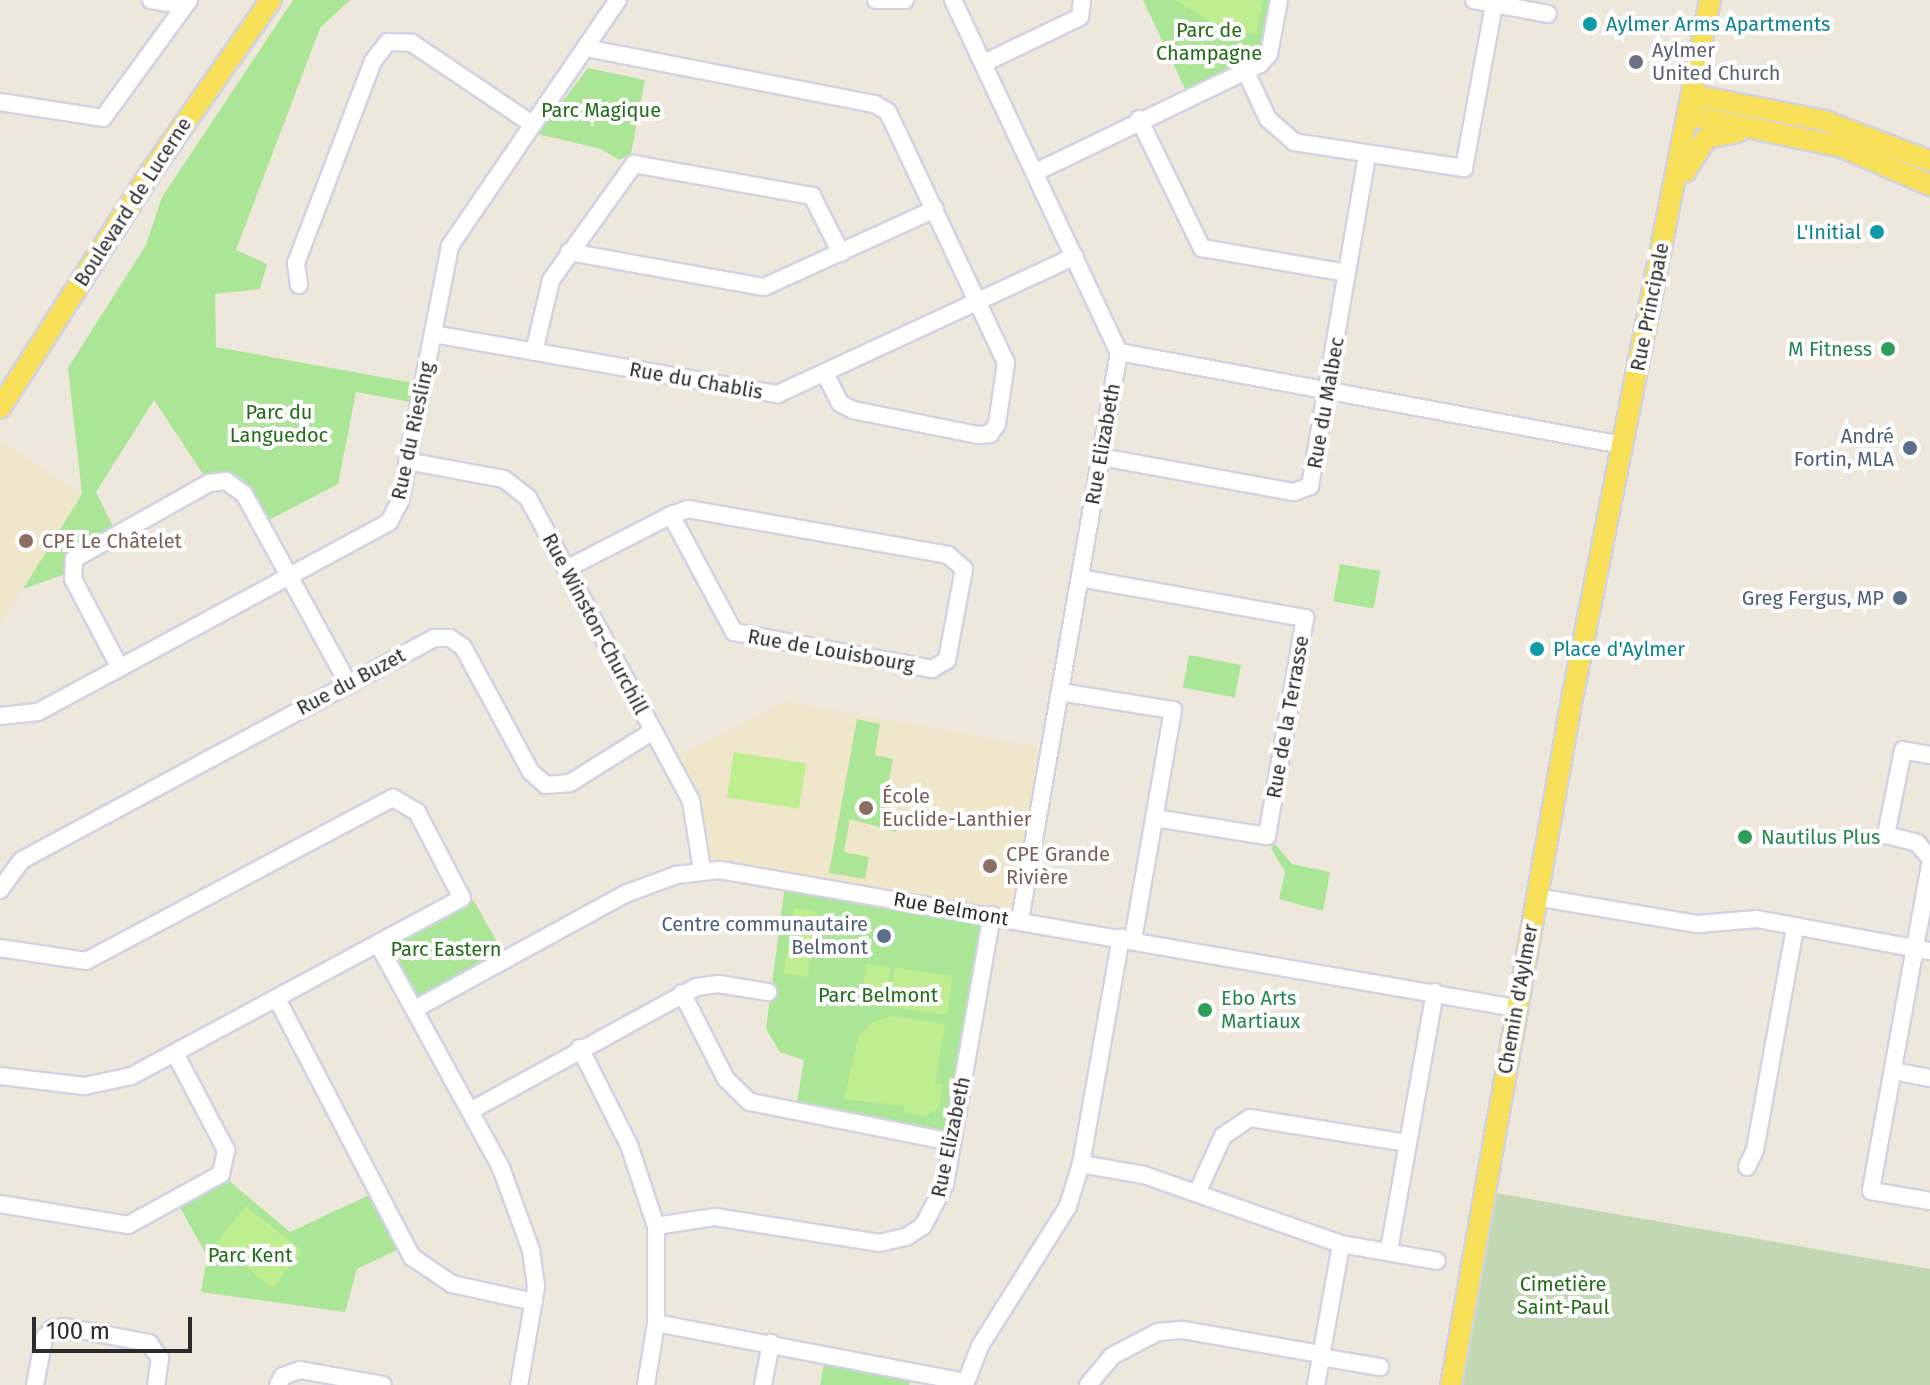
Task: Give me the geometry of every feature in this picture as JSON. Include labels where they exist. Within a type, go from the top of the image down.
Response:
[{"type":"main road","name":"Boulevard de Lucerne","points":[[0,408],[153,169],[271,0]]},
{"type":"main road","name":"Rue Principale","points":[[1589,613],[1710,0]]},
{"type":"main road","points":[[1691,105],[1769,133],[1864,154],[1930,185]]},
{"type":"main road","points":[[1691,105],[1825,121],[1930,161]]},
{"type":"main road","points":[[1669,214],[1696,148],[1706,138],[1769,133]]},
{"type":"main road","name":"Chemin d'Aylmer","points":[[1451,1385],[1589,613]]},
{"type":"street","points":[[151,0],[187,3]]},
{"type":"street","name":"Rue du Riesling","points":[[0,716],[27,717],[389,522],[400,501],[450,246],[618,0]]},
{"type":"street","points":[[876,0],[905,0]]},
{"type":"street","points":[[953,0],[1119,352],[1622,445]]},
{"type":"street","points":[[984,63],[1080,17],[1082,0]]},
{"type":"street","points":[[1036,172],[1139,119],[1245,70],[1269,54],[1279,0]]},
{"type":"street","points":[[1474,0],[1548,14]]},
{"type":"street","points":[[0,102],[103,118],[187,3]]},
{"type":"street","points":[[1245,70],[1261,109],[1282,136],[1305,145],[1464,168],[1494,4]]},
{"type":"street","points":[[299,285],[296,263],[373,61],[388,42],[412,43],[532,124]]},
{"type":"street","points":[[586,48],[882,107],[935,209],[1007,369],[997,424],[990,434],[846,408],[825,373]]},
{"type":"street","points":[[1139,119],[1202,248],[1347,273]]},
{"type":"street","name":"Rue du Malbec","points":[[1101,457],[1301,492],[1313,479],[1367,155]]},
{"type":"street","points":[[534,352],[547,287],[625,170],[640,164],[812,196],[841,253]]},
{"type":"street","points":[[569,252],[753,288],[775,284],[935,209]]},
{"type":"street","name":"Rue du Chablis","points":[[433,334],[768,395],[825,373],[978,304],[1075,256]]},
{"type":"street","name":"Rue Elizabeth","points":[[1020,920],[1119,352]]},
{"type":"street","name":"Rue Winston-Churchill","points":[[407,461],[512,482],[528,498],[696,814],[702,870]]},
{"type":"street","points":[[120,668],[73,579],[74,559],[84,550],[209,483],[226,481],[244,494],[348,683]]},
{"type":"street","name":"Rue de Louisbourg","points":[[566,569],[671,515],[697,510],[955,557],[964,569],[947,660],[932,669],[734,632],[671,515]]},
{"type":"street","name":"Rue de la Terrasse","points":[[1080,578],[1305,618],[1267,836],[1155,818]]},
{"type":"street","name":"Rue du Buzet","points":[[0,890],[22,860],[434,638],[456,641],[468,653],[531,772],[553,787],[570,783],[653,731]]},
{"type":"street","points":[[656,1323],[965,1383],[980,1346],[1068,1206],[1081,1164],[1155,818],[1173,710],[1060,692]]},
{"type":"street","points":[[1930,755],[1903,750],[1886,835],[1917,843],[1930,858]]},
{"type":"street","points":[[0,948],[86,961],[393,798],[417,812],[462,898],[176,1055],[131,1076],[85,1086],[0,1076]]},
{"type":"street","points":[[1930,865],[1923,949],[1894,1071],[1871,1191],[1930,1201]]},
{"type":"street","name":"Rue Belmont","points":[[415,1009],[625,894],[702,870],[746,872],[1516,1008]]},
{"type":"street","points":[[1536,897],[1698,924],[1757,919],[1923,949]]},
{"type":"street","name":"Rue Elizabeth","points":[[656,1226],[715,1217],[868,1243],[897,1240],[923,1226],[936,1207],[952,1142],[992,915]]},
{"type":"street","points":[[1747,1167],[1755,1150],[1795,927]]},
{"type":"street","points":[[378,944],[472,1110],[511,1190],[531,1250],[534,1302],[519,1385]]},
{"type":"street","points":[[472,1110],[682,993],[711,984],[768,992]]},
{"type":"street","points":[[1389,1250],[1435,992]]},
{"type":"street","points":[[682,993],[726,1079],[750,1102],[952,1142]]},
{"type":"street","points":[[277,999],[412,1257],[452,1284],[534,1302]]},
{"type":"street","points":[[580,1048],[629,1145],[656,1226],[656,1323],[646,1385]]},
{"type":"street","points":[[0,1204],[128,1225],[221,1174],[227,1163],[226,1150],[176,1055]]},
{"type":"street","points":[[1894,1071],[1930,1078]]},
{"type":"street","points":[[1197,1193],[1223,1136],[1250,1118],[1408,1143]]},
{"type":"street","points":[[1081,1164],[1144,1175],[1341,1244],[1389,1250],[1437,1261]]},
{"type":"street","points":[[1316,1385],[1341,1244]]},
{"type":"street","points":[[35,1385],[44,1338],[52,1329],[65,1327],[149,1343],[160,1358],[156,1385]]},
{"type":"street","points":[[1088,1385],[1112,1356],[1158,1332],[1183,1330],[1380,1367]]},
{"type":"street","points":[[763,1385],[771,1343]]},
{"type":"street","points":[[278,1385],[288,1372],[300,1370],[383,1385]]},
{"type":"shaded area","name":"CPE Le Châtelet","points":[[0,440],[82,494],[0,625]]},
{"type":"shaded area","name":"École Euclide-Lanthier","points":[[784,701],[1050,749],[1020,920],[702,870],[699,827],[671,761]]},
{"type":"green space","name":"Parc du Languedoc","points":[[293,0],[350,0],[320,28],[236,250],[267,264],[260,289],[215,294],[216,347],[414,383],[411,402],[356,392],[338,484],[269,520],[243,479],[234,474],[205,477],[154,400],[96,492],[116,533],[71,572],[23,589],[82,494],[68,368],[146,245],[162,197]]},
{"type":"green space","name":"Parc de Champagne","points":[[1143,0],[1279,0],[1269,54],[1188,95]]},
{"type":"green space","points":[[1176,0],[1263,0],[1256,34],[1223,30]]},
{"type":"green space","name":"Parc Magique","points":[[588,68],[645,80],[631,154],[619,160],[601,149],[538,134]]},
{"type":"green space","points":[[1340,564],[1380,571],[1374,609],[1333,601]]},
{"type":"green space","points":[[1189,655],[1241,665],[1235,698],[1183,687]]},
{"type":"green space","points":[[857,719],[880,724],[875,755],[893,759],[882,819],[898,822],[896,832],[850,819],[844,852],[869,857],[865,879],[829,873]]},
{"type":"green space","points":[[734,752],[806,763],[799,809],[727,797]]},
{"type":"green space","points":[[1275,844],[1292,864],[1330,872],[1323,911],[1279,899],[1285,872],[1271,848]]},
{"type":"green space","name":"Parc Belmont","points":[[786,878],[992,915],[952,1142],[795,1114],[804,1060],[780,1052],[766,1029]]},
{"type":"green space","name":"Parc Eastern","points":[[462,898],[474,901],[507,960],[415,1009],[378,944]]},
{"type":"green space","points":[[794,908],[818,912],[807,977],[784,973]]},
{"type":"green space","points":[[867,964],[891,968],[885,1006],[861,1003]]},
{"type":"green space","points":[[895,968],[952,976],[947,1015],[890,1007]]},
{"type":"green space","points":[[893,1016],[945,1024],[935,1083],[942,1085],[939,1106],[926,1116],[904,1113],[904,1106],[844,1099],[859,1035],[873,1022]]},
{"type":"green space","name":"Parc Kent","points":[[221,1174],[290,1232],[376,1192],[405,1246],[357,1269],[345,1312],[201,1292],[207,1256],[176,1200]]},
{"type":"green space","name":"Cimetière Saint-Paul","points":[[1484,1191],[1930,1269],[1930,1385],[1451,1385]]},
{"type":"green space","points":[[246,1206],[302,1251],[272,1288],[216,1243]]},
{"type":"green space","points":[[826,1353],[912,1370],[909,1385],[820,1385]]},
{"type":"place","name":"Aylmer Arms Apartments","points":[[1590,24]]},
{"type":"place","name":"Aylmer United Church","points":[[1636,62]]},
{"type":"place","name":"L'Initial","points":[[1877,232]]},
{"type":"place","name":"M Fitness","points":[[1888,349]]},
{"type":"place","name":"André Fortin, MLA","points":[[1910,448]]},
{"type":"place","name":"CPE Le Châtelet","points":[[26,541]]},
{"type":"place","name":"Greg Fergus, MP","points":[[1900,598]]},
{"type":"place","name":"Place d'Aylmer","points":[[1537,649]]},
{"type":"place","name":"École Euclide-Lanthier","points":[[866,808]]},
{"type":"place","name":"Nautilus Plus","points":[[1745,837]]},
{"type":"place","name":"CPE Grande Rivière","points":[[990,866]]},
{"type":"place","name":"Centre communautaire Belmont","points":[[884,936]]},
{"type":"place","name":"Ebo Arts Martiaux","points":[[1205,1010]]}]
